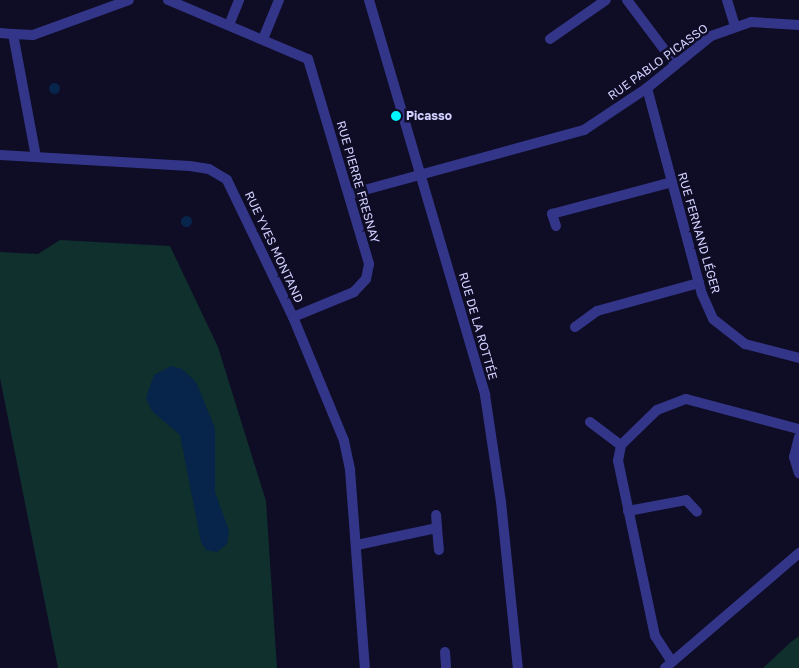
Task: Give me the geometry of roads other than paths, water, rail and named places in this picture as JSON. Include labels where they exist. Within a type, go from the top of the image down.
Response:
[{"type":"street","points":[[0,33],[33,35],[129,0]]},
{"type":"street","name":"RUE PIERRE FRESNAY","points":[[168,0],[308,59],[350,194],[369,264],[366,279],[354,292],[293,317]]},
{"type":"street","points":[[229,25],[239,0]]},
{"type":"street","points":[[263,39],[279,0]]},
{"type":"street","name":"RUE DE LA ROTTÉE","points":[[369,0],[422,175],[492,427],[518,668]]},
{"type":"street","points":[[550,39],[606,0]]},
{"type":"street","points":[[627,0],[676,65]]},
{"type":"street","points":[[727,0],[735,26]]},
{"type":"street","name":"RUE PABLO PICASSO","points":[[350,194],[584,130],[648,88],[711,36],[735,26],[764,21],[799,25]]},
{"type":"street","points":[[13,34],[36,157]]},
{"type":"street","name":"RUE FERNAND LÉGER","points":[[648,88],[699,284],[713,319],[726,333],[745,344],[799,358]]},
{"type":"street","name":"RUE YVES MONTAND","points":[[0,155],[210,169],[227,180],[238,196],[293,317],[344,441],[356,545],[365,668]]},
{"type":"street","points":[[556,226],[552,214],[672,182]]},
{"type":"street","points":[[575,327],[597,310],[699,284]]},
{"type":"street","points":[[799,429],[686,399],[658,410],[622,445],[618,461],[655,636],[668,665],[799,553]]},
{"type":"street","points":[[590,422],[622,445]]},
{"type":"street","points":[[799,437],[794,457],[799,473]]},
{"type":"street","points":[[628,512],[686,500],[697,512]]},
{"type":"street","points":[[436,515],[439,550]]},
{"type":"street","points":[[356,545],[438,528]]},
{"type":"street","points":[[445,652],[446,668]]},
{"type":"water","points":[[54,82],[60,88],[54,94],[48,88]]},
{"type":"water","points":[[186,215],[192,221],[186,227],[180,221]]},
{"type":"water","points":[[171,366],[182,369],[196,382],[215,428],[215,492],[229,531],[227,544],[217,552],[206,550],[201,542],[180,435],[152,411],[146,398],[154,375]]},
{"type":"place","name":"Picasso","points":[[396,116]]}]
